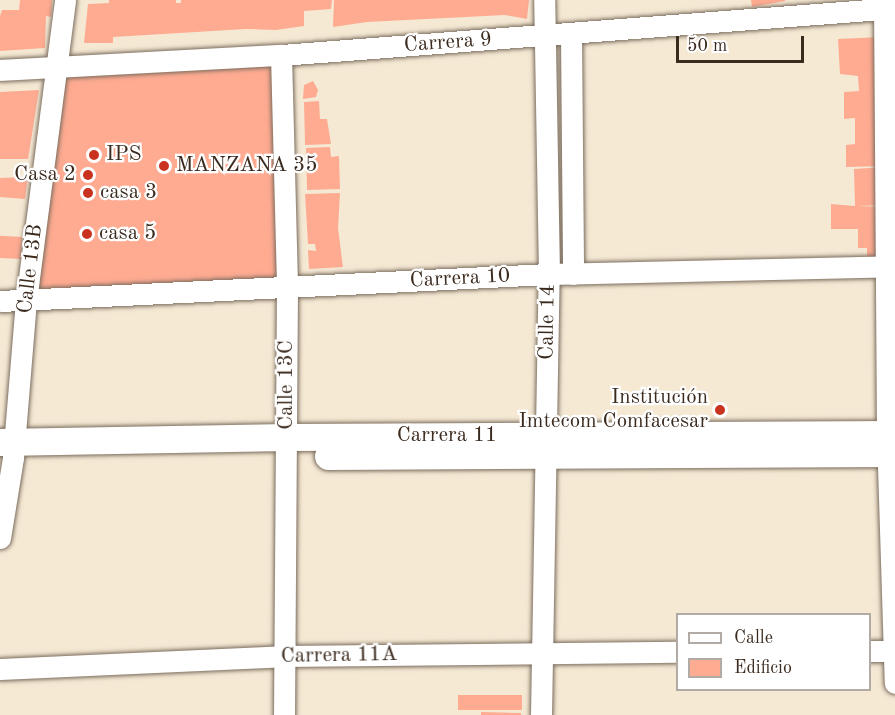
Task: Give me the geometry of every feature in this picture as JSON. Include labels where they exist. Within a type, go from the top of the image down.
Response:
[{"type":"main road","name":"Carrera 11","points":[[6,450],[287,446],[892,444]]},
{"type":"street","name":"Calle 13B","points":[[0,538],[6,450],[65,0]]},
{"type":"street","name":"Calle 14","points":[[541,715],[549,274],[544,0]]},
{"type":"street","name":"Carrera 9","points":[[0,70],[544,36],[887,5]]},
{"type":"street","points":[[887,5],[895,683]]},
{"type":"street","points":[[571,34],[573,274]]},
{"type":"street","name":"Calle 13C","points":[[281,54],[287,288],[284,715]]},
{"type":"street","name":"Carrera 10","points":[[0,301],[549,274],[890,266]]},
{"type":"street","points":[[871,651],[894,651]]},
{"type":"street","name":"Carrera 11A","points":[[0,669],[283,656],[676,652]]},
{"type":"building","points":[[20,0],[52,0],[51,17],[46,16],[45,48],[0,51],[2,10],[19,10]]},
{"type":"building","points":[[109,0],[176,0],[176,3],[181,3],[181,0],[332,0],[331,9],[304,11],[304,26],[276,30],[246,29],[113,37],[113,43],[84,43],[88,4],[109,3]]},
{"type":"building","points":[[334,0],[529,0],[527,19],[505,15],[367,22],[333,27]]},
{"type":"building","points":[[751,0],[785,0],[785,1],[752,7]]},
{"type":"building","points":[[881,37],[885,166],[846,167],[846,145],[855,144],[855,118],[844,119],[844,92],[859,91],[858,76],[840,74],[838,39]]},
{"type":"building","name":"MANZANA 35","points":[[274,62],[279,280],[37,290],[64,74]]},
{"type":"building","points":[[313,81],[318,90],[316,97],[303,99],[304,85]]},
{"type":"building","points":[[39,90],[28,159],[0,159],[0,92]]},
{"type":"building","points":[[319,101],[320,119],[327,119],[331,144],[305,145],[304,102]]},
{"type":"building","points":[[330,147],[331,157],[339,156],[340,189],[307,190],[306,148]]},
{"type":"building","points":[[884,167],[885,205],[858,206],[885,207],[888,259],[867,259],[867,248],[858,248],[858,229],[831,229],[831,204],[855,206],[854,169]]},
{"type":"building","points":[[28,177],[25,199],[0,197],[0,178]]},
{"type":"building","points":[[340,193],[338,228],[343,267],[309,269],[308,250],[316,251],[315,244],[308,244],[305,194]]},
{"type":"building","points":[[0,236],[22,237],[21,259],[0,258]]},
{"type":"building","points":[[458,695],[522,695],[522,710],[458,710]]},
{"type":"building","points":[[481,712],[521,713],[521,715],[481,715]]},
{"type":"place","name":"IPS","points":[[94,155]]},
{"type":"place","name":"MANZANA 35","points":[[164,166]]},
{"type":"place","name":"Casa 2","points":[[88,175]]},
{"type":"place","name":"casa 3","points":[[88,193]]},
{"type":"place","name":"casa 5","points":[[87,234]]},
{"type":"place","name":"Institución Imtecom Comfacesar","points":[[720,410]]}]
